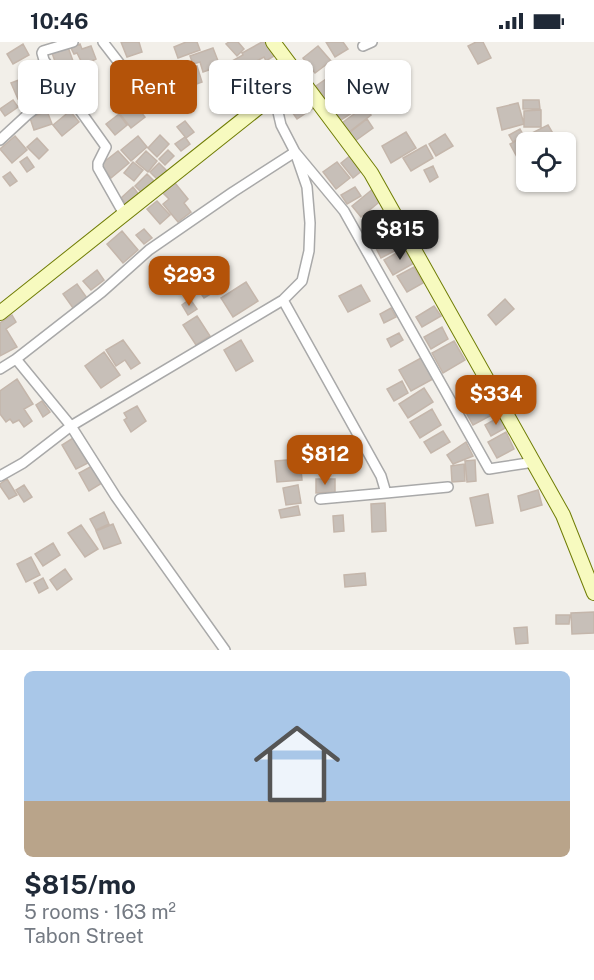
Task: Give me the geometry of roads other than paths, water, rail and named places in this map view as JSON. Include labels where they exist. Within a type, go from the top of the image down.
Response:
[{"type":"street","points":[[44,60],[43,51],[73,42]]},
{"type":"street","points":[[103,42],[117,60]]},
{"type":"street","points":[[273,42],[286,60]]},
{"type":"street","points":[[313,96],[371,173],[563,516],[594,593]]},
{"type":"street","points":[[0,140],[28,114]]},
{"type":"street","points":[[82,114],[106,147],[98,168],[124,214]]},
{"type":"street","points":[[0,313],[250,114]]},
{"type":"street","points":[[278,114],[281,125],[296,152],[344,212],[489,469],[534,462]]},
{"type":"street","points":[[0,476],[71,426],[283,300],[302,280],[309,251],[310,223],[307,187],[296,152]]},
{"type":"street","points":[[0,369],[102,292],[149,250],[232,192],[296,152]]},
{"type":"street","points":[[283,300],[381,476],[386,493]]},
{"type":"street","points":[[16,359],[71,426],[116,497],[225,650]]},
{"type":"street","points":[[320,499],[448,487]]}]
